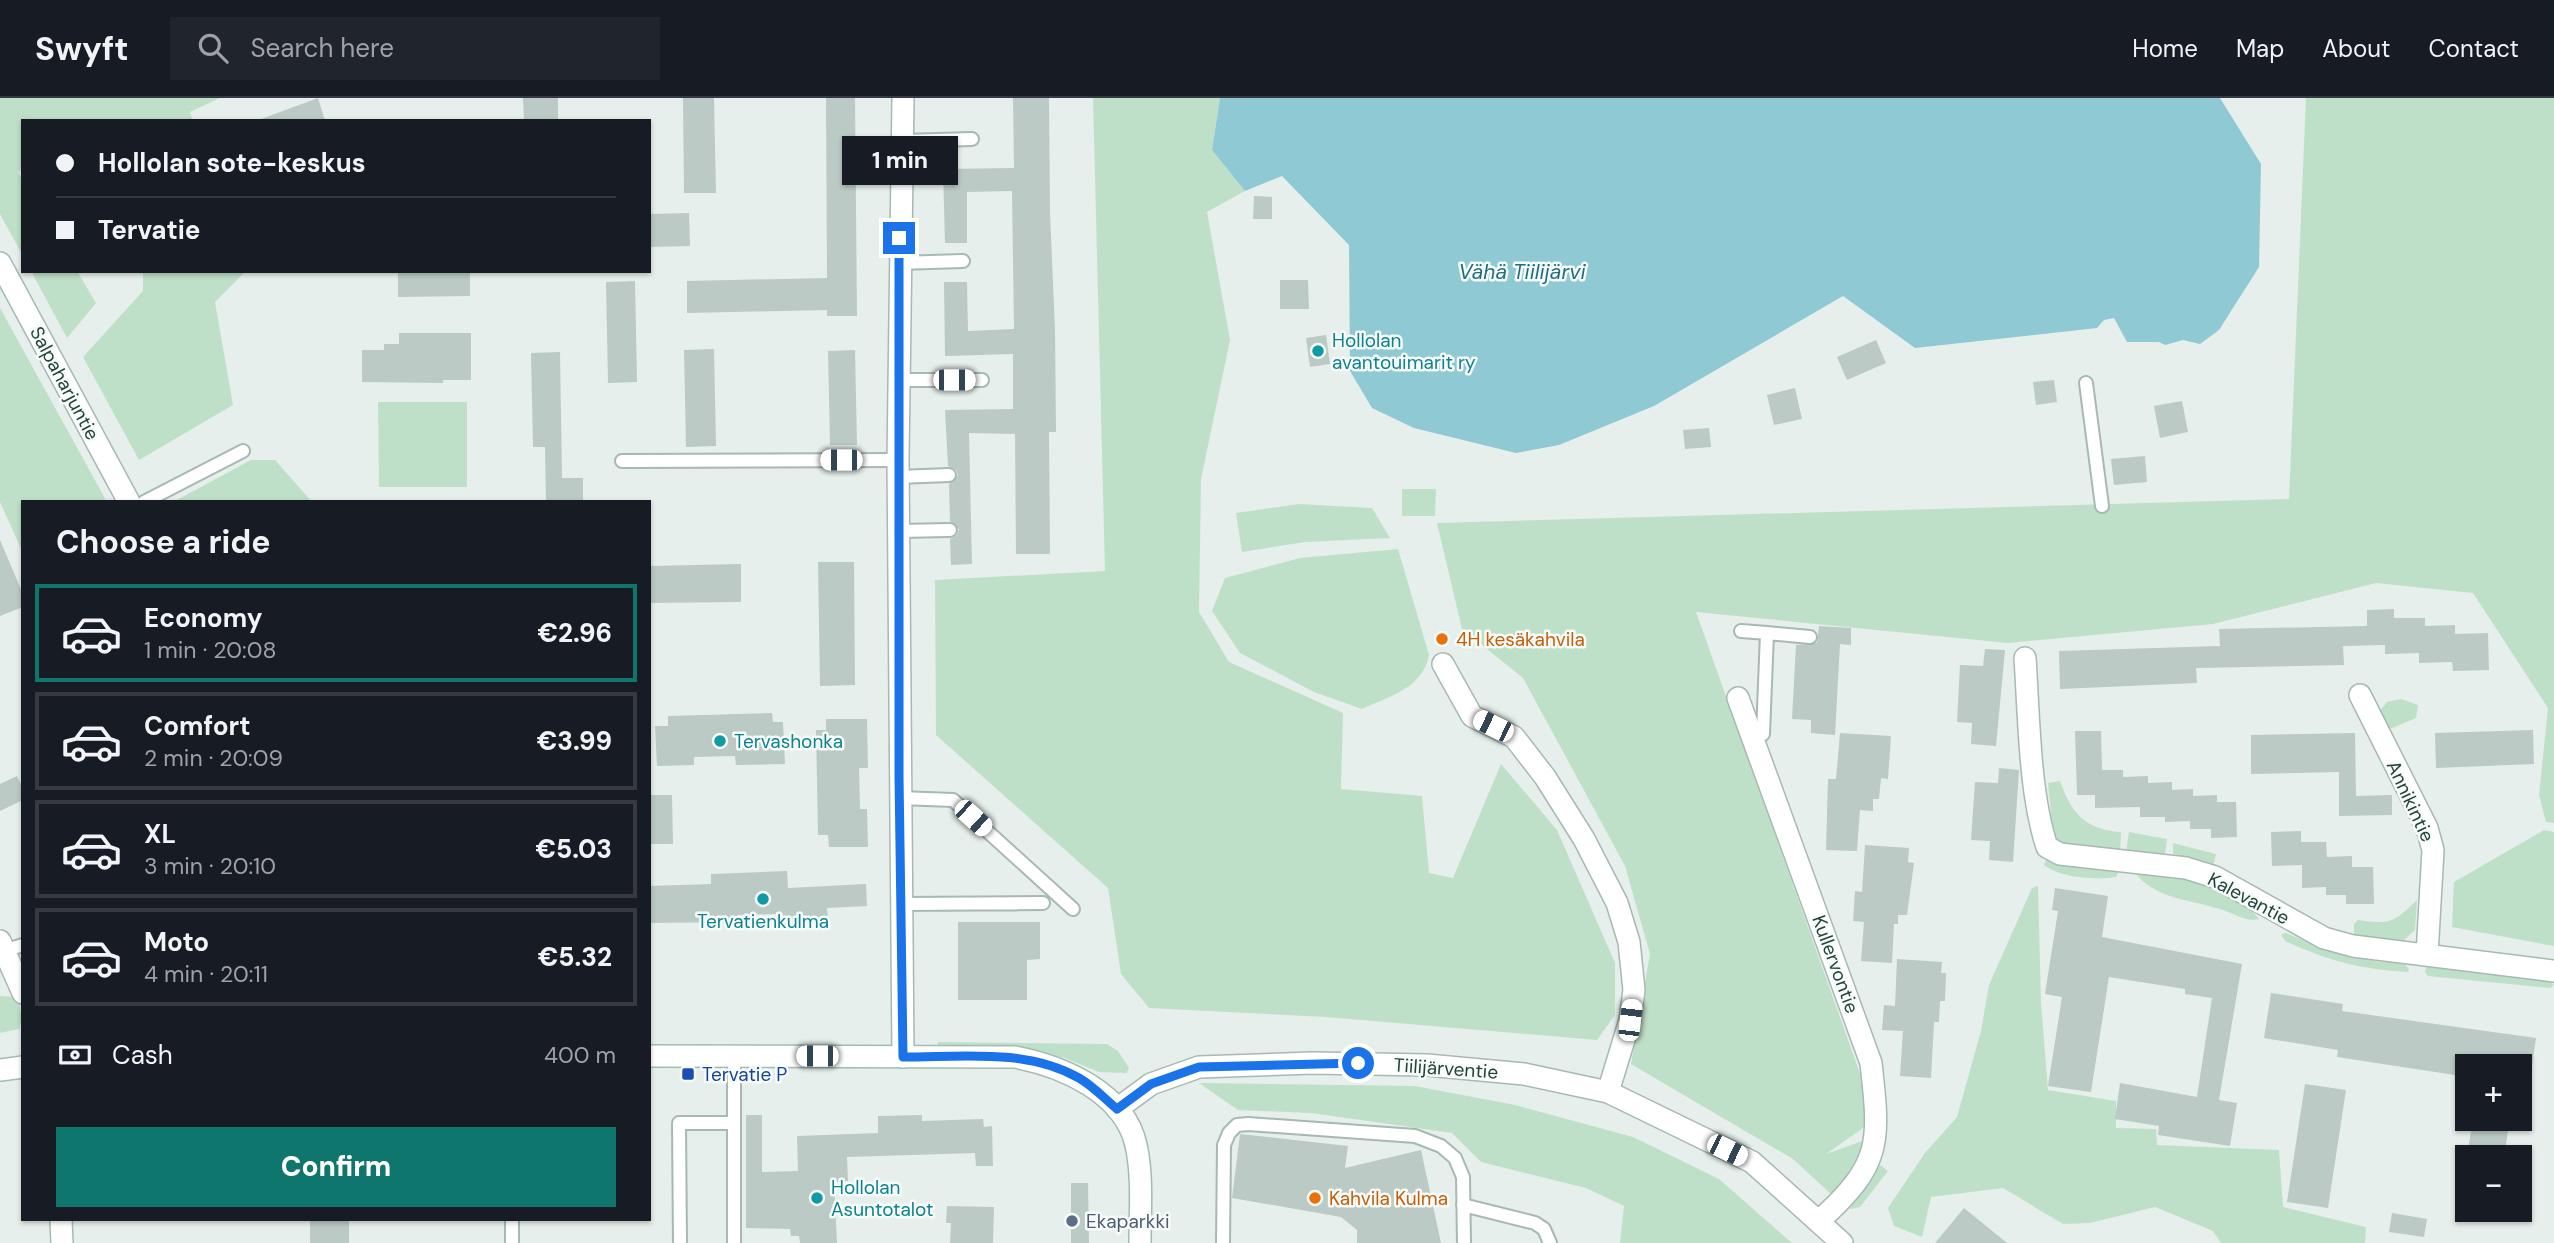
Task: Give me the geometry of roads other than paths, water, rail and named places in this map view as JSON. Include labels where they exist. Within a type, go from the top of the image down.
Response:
[{"type":"street","points":[[903,98],[898,262],[899,798],[903,1057]]},
{"type":"street","name":"Salpaharjuntie","points":[[0,263],[128,500]]},
{"type":"street","name":"Kalevantie","points":[[2025,659],[2032,754],[2042,832],[2047,846],[2060,854],[2186,868],[2215,877],[2324,938],[2353,946],[2554,971]]},
{"type":"street","points":[[1443,664],[1472,716],[1514,737],[1545,777],[1584,839],[1617,903],[1629,942],[1634,990],[1630,1020],[1608,1092]]},
{"type":"street","name":"Annikintie","points":[[2360,695],[2427,828],[2433,850],[2427,955]]},
{"type":"street","name":"Kullervontie","points":[[1738,698],[1871,1063],[1878,1124],[1872,1158],[1836,1205],[1819,1221]]},
{"type":"street","points":[[7,947],[21,987]]},
{"type":"street","points":[[651,1055],[1014,1057],[1036,1061],[1079,1078],[1117,1109],[1136,1145],[1140,1243]]},
{"type":"street","name":"Tiilijärventie","points":[[1117,1109],[1151,1084],[1170,1075],[1199,1067],[1427,1065],[1524,1074],[1608,1092],[1752,1162],[1842,1243]]},
{"type":"street","points":[[0,1070],[21,1068]]},
{"type":"street","points":[[61,1221],[62,1243]]},
{"type":"lane","points":[[903,141],[972,139]]},
{"type":"lane","points":[[898,262],[963,261]]},
{"type":"lane","points":[[898,380],[982,380]]},
{"type":"lane","points":[[2086,383],[2102,506]]},
{"type":"lane","points":[[148,500],[243,451]]},
{"type":"lane","points":[[622,461],[898,468],[949,475]]},
{"type":"lane","points":[[898,531],[950,530]]},
{"type":"lane","points":[[1741,631],[1810,636]]},
{"type":"lane","points":[[1763,734],[1767,633]]},
{"type":"lane","points":[[899,798],[953,800],[1073,909]]},
{"type":"lane","points":[[901,904],[1043,903]]},
{"type":"lane","points":[[734,1056],[734,1243]]},
{"type":"lane","points":[[680,1243],[679,1123],[733,1123]]},
{"type":"lane","points":[[1223,1243],[1224,1145],[1229,1133],[1237,1125],[1415,1136],[1441,1146],[1455,1158],[1462,1177],[1464,1243]]},
{"type":"lane","points":[[1463,1205],[1535,1223],[1544,1229],[1550,1243]]},
{"type":"lane","points":[[512,1221],[512,1243]]},
{"type":"water","name":"Vähä Tiilijärvi","points":[[1220,98],[2220,98],[2261,164],[2259,267],[2219,330],[2200,344],[2183,340],[2165,345],[2159,342],[2127,342],[2114,318],[2104,320],[2097,328],[1915,348],[1843,296],[1654,406],[1559,445],[1516,453],[1414,428],[1372,408],[1350,371],[1349,245],[1282,176],[1245,191],[1212,150]]},
{"type":"place","name":"Hollolan avantouimarit ry","points":[[1318,351]]},
{"type":"place","name":"4H kesäkahvila","points":[[1442,639]]},
{"type":"place","name":"Tervashonka","points":[[720,741]]},
{"type":"place","name":"Tervatienkulma","points":[[763,899]]},
{"type":"place","name":"Tervatie P","points":[[688,1074]]},
{"type":"place","name":"Hollolan Asuntotalot","points":[[817,1198]]},
{"type":"place","name":"Kahvila Kulma","points":[[1315,1198]]},
{"type":"place","name":"Ekaparkki","points":[[1072,1221]]}]
